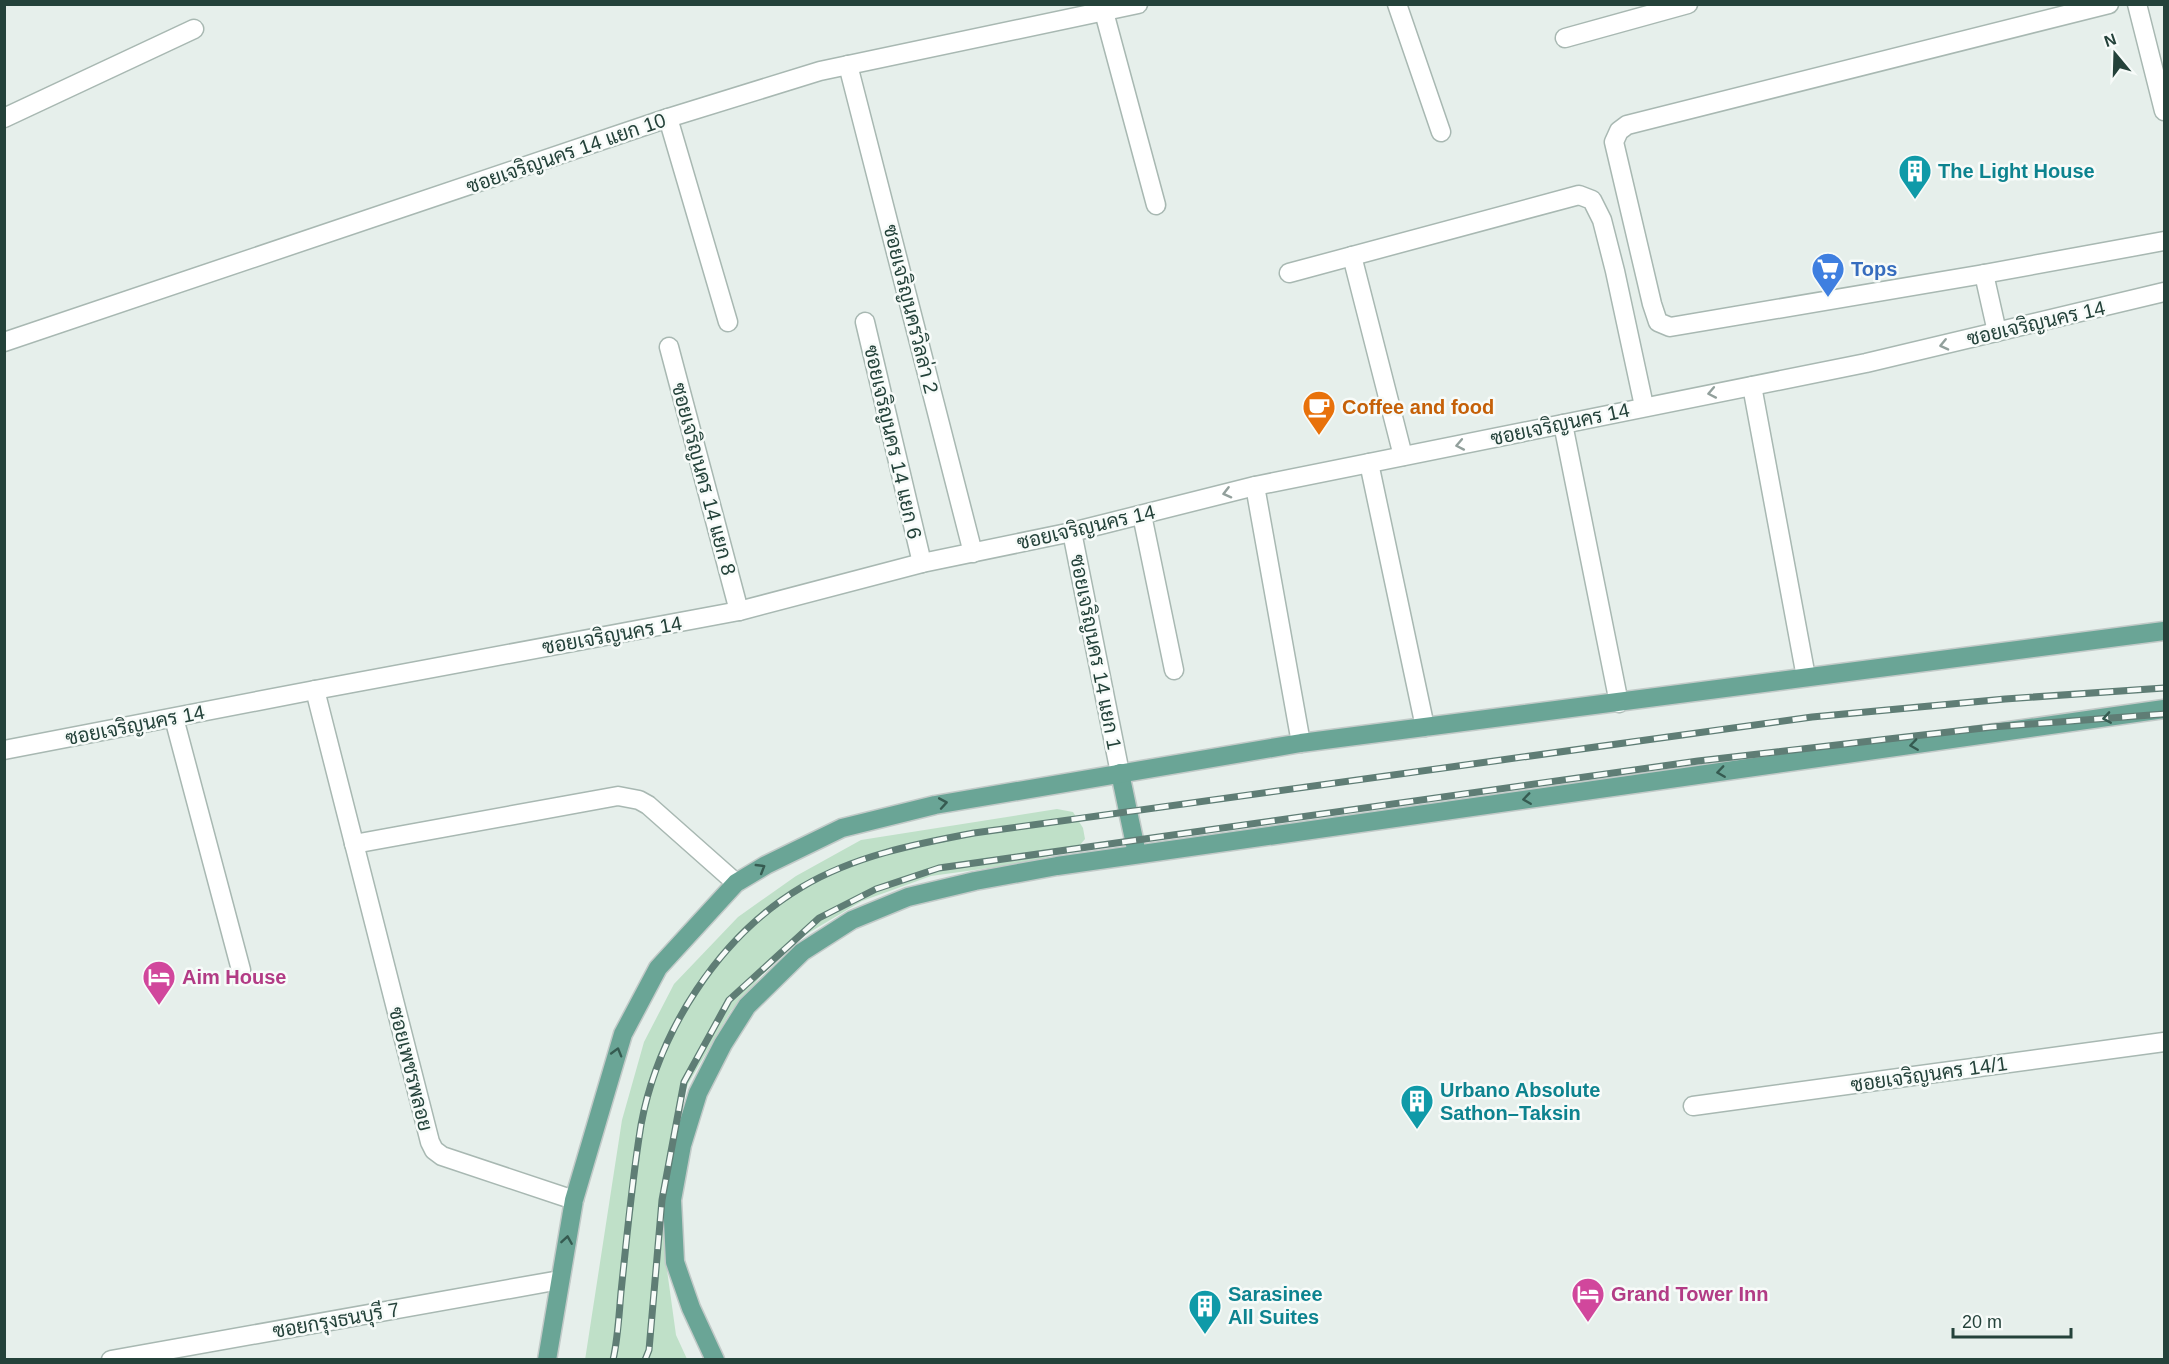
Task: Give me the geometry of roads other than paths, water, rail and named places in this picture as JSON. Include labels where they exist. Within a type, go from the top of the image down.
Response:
[{"type":"main road","points":[[547,1359],[574,1200],[622,1034],[658,968],[736,884],[766,865],[842,828],[935,805],[1301,743],[2164,631]]},
{"type":"main road","points":[[715,1359],[691,1308],[675,1262],[672,1200],[682,1145],[698,1093],[723,1044],[747,1006],[802,952],[852,920],[908,897],[975,881],[1137,854],[2164,709]]},
{"type":"main road","points":[[1120,773],[1137,854]]},
{"type":"street","name":"ซอยเจริญนคร 14 แยก 10","points":[[4,342],[668,118],[820,71],[1097,10],[1138,4]]},
{"type":"street","points":[[1397,4],[1441,132]]},
{"type":"street","points":[[1565,38],[1688,4]]},
{"type":"street","points":[[2109,4],[1627,125],[1619,131],[1614,142],[1652,304],[1658,322],[1670,327],[2164,241]]},
{"type":"street","points":[[2137,4],[2164,111]]},
{"type":"street","points":[[1097,10],[1156,205]]},
{"type":"street","points":[[4,118],[194,29]]},
{"type":"street","name":"ซอยเจริญนครวิลล่า 2","points":[[848,65],[973,553]]},
{"type":"street","points":[[668,118],[728,322]]},
{"type":"street","points":[[1289,273],[1579,195],[1592,200],[1602,220],[1616,271],[1644,406]]},
{"type":"street","points":[[1352,256],[1403,456]]},
{"type":"street","points":[[1984,274],[1997,332]]},
{"type":"street","name":"ซอยเจริญนคร 14","points":[[4,750],[739,611],[922,563],[1072,532],[1255,486],[1866,363],[2164,292]]},
{"type":"street","name":"ซอยเจริญนคร 14 แยก 6","points":[[865,322],[922,563]]},
{"type":"street","name":"ซอยเจริญนคร 14 แยก 8","points":[[669,346],[739,611]]},
{"type":"street","points":[[1752,386],[1806,677]]},
{"type":"street","points":[[1563,424],[1619,703]]},
{"type":"street","points":[[1369,463],[1425,727]]},
{"type":"street","points":[[1255,486],[1301,743]]},
{"type":"street","points":[[1142,515],[1174,670]]},
{"type":"street","name":"ซอยเจริญนคร 14 แยก 1","points":[[1072,532],[1120,773]]},
{"type":"street","name":"ซอยเพชรพลอย","points":[[315,690],[429,1142],[442,1156],[574,1200]]},
{"type":"street","points":[[174,718],[241,970]]},
{"type":"street","points":[[354,844],[618,796],[639,800],[648,805],[736,884]]},
{"type":"street","name":"ซอยเจริญนคร 14/1","points":[[1693,1106],[2164,1042]]},
{"type":"street","name":"ซอยกรุงธนบุรี 7","points":[[111,1359],[560,1280]]},
{"type":"railway","points":[[613,1360],[641,1125],[649,1090],[662,1055],[678,1022],[719,959],[772,907],[822,876],[885,852],[974,833],[1812,717],[2005,699],[2164,688]]},
{"type":"railway","points":[[645,1360],[649,1350],[662,1200],[684,1082],[729,1000],[819,918],[876,889],[939,868],[1698,761],[1992,727],[2164,714]]},
{"type":"place","name":"The Light House","points":[[1915,200]]},
{"type":"place","name":"Tops","points":[[1828,298]]},
{"type":"place","name":"Coffee and food","points":[[1319,436]]},
{"type":"place","name":"Aim House","points":[[159,1006]]},
{"type":"place","name":"Urbano Absolute Sathon–Taksin","points":[[1417,1130]]},
{"type":"place","name":"Grand Tower Inn","points":[[1588,1323]]},
{"type":"place","name":"Sarasinee All Suites","points":[[1205,1335]]}]
